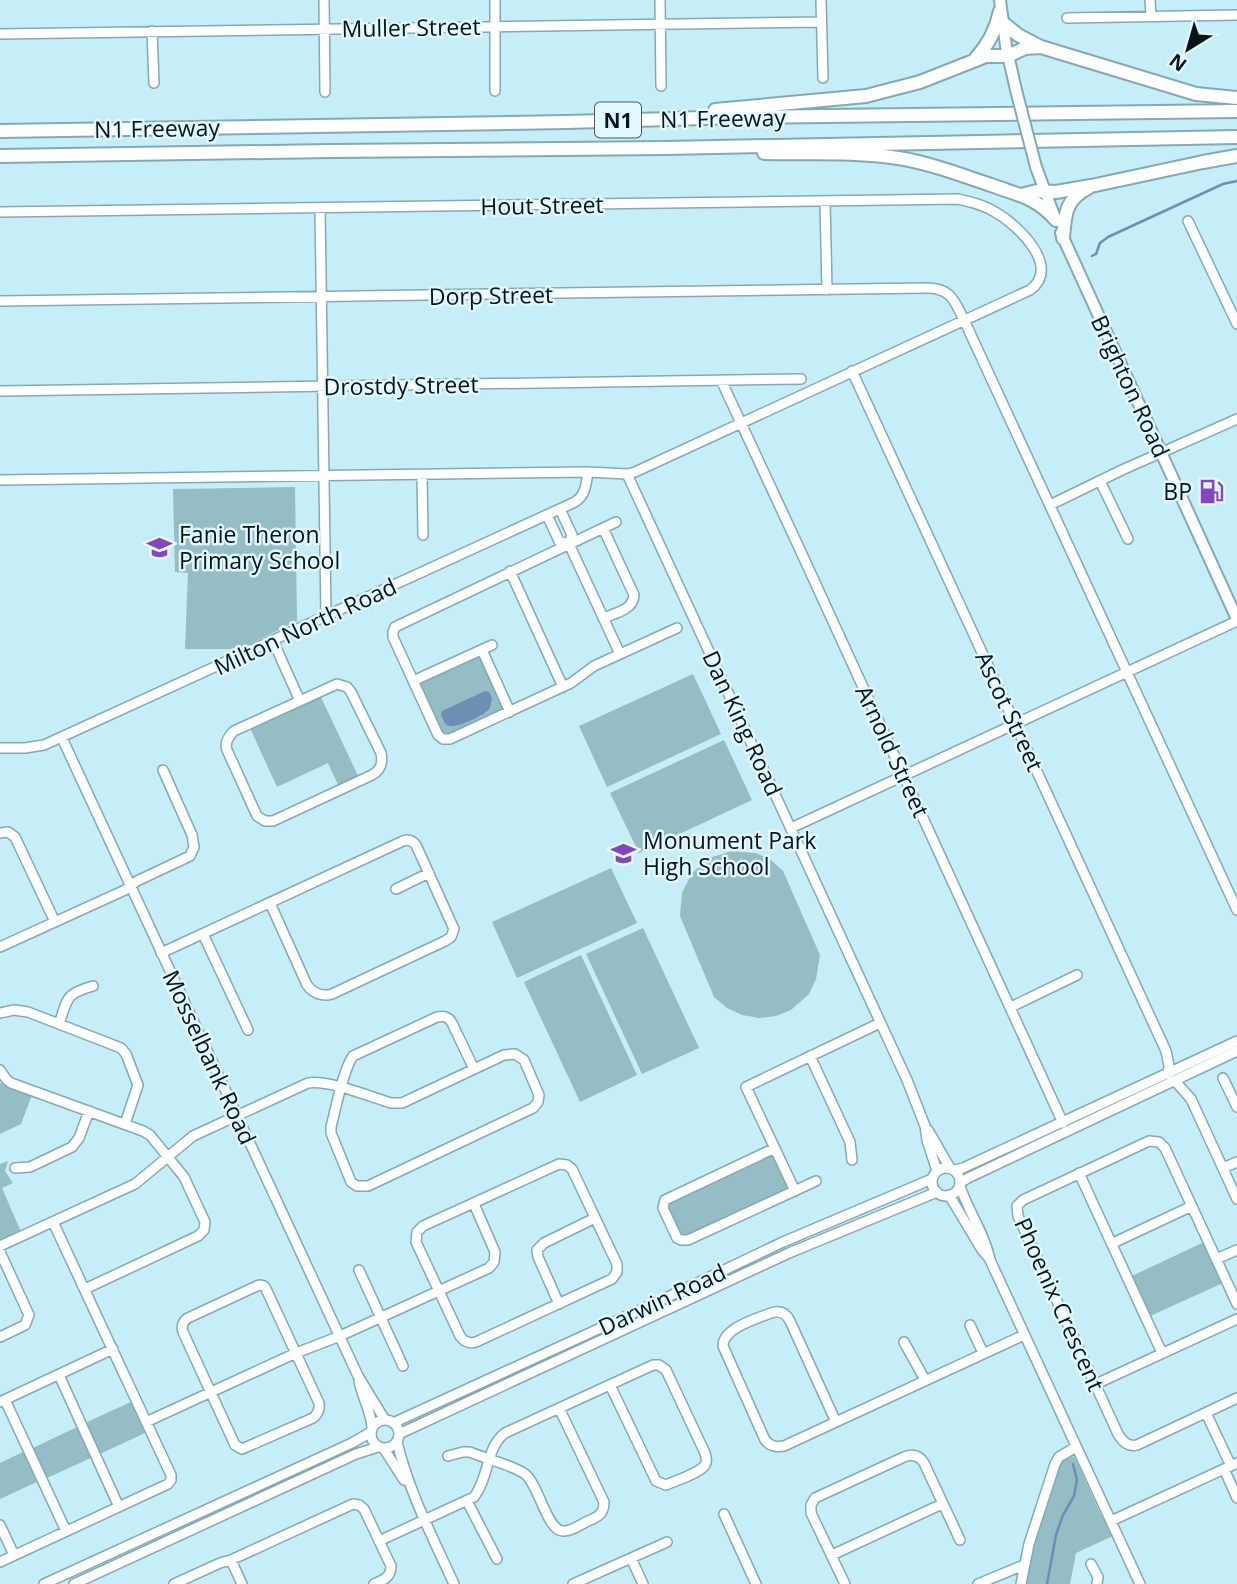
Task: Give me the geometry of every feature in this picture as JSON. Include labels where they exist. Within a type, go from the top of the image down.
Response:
[{"type":"highway","points":[[1001,11],[1018,35],[1041,47],[1206,96],[1237,98]]},
{"type":"highway","points":[[976,59],[992,37],[1001,11]]},
{"type":"highway","points":[[645,119],[675,113],[866,96],[927,79],[976,59],[993,55],[1008,56],[1026,48],[1041,47]]},
{"type":"highway","name":"N1 Freeway","points":[[0,131],[1237,111]]},
{"type":"highway","name":"N1 Freeway","points":[[0,156],[666,148],[1237,137]]},
{"type":"highway","points":[[666,148],[685,152],[885,156],[928,164],[1016,194],[1041,204],[1056,220]]},
{"type":"highway","points":[[1016,194],[1091,186],[1237,156]]},
{"type":"highway","points":[[1063,238],[1066,210],[1076,195],[1091,186]]},
{"type":"main road","name":"Brighton Road","points":[[1001,11],[1016,90],[1044,191],[1237,620]]},
{"type":"street","points":[[324,0],[326,92]]},
{"type":"street","points":[[495,0],[495,91]]},
{"type":"street","points":[[660,0],[661,86]]},
{"type":"street","points":[[821,0],[822,78]]},
{"type":"street","points":[[1150,0],[1151,16]]},
{"type":"street","points":[[1067,18],[1237,15]]},
{"type":"street","name":"Muller Street","points":[[0,34],[821,22]]},
{"type":"street","points":[[152,31],[154,83]]},
{"type":"street","name":"Hout Street","points":[[0,212],[958,199],[973,202],[1009,221],[1021,232],[1042,265],[1040,279],[1030,290],[964,320]]},
{"type":"street","points":[[825,201],[827,290]]},
{"type":"street","points":[[320,208],[326,617]]},
{"type":"street","points":[[1188,221],[1237,324]]},
{"type":"street","name":"Dorp Street","points":[[0,301],[926,288],[942,289],[951,295],[964,320]]},
{"type":"street","points":[[0,480],[588,472],[627,474],[643,469],[964,320],[1237,910]]},
{"type":"street","name":"Ascot Street","points":[[852,371],[1166,1051],[1171,1078]]},
{"type":"street","name":"Drostdy Street","points":[[0,391],[801,379]]},
{"type":"street","name":"Arnold Street","points":[[721,380],[1063,1123]]},
{"type":"street","points":[[1051,505],[1237,419]]},
{"type":"street","name":"Milton North Road","points":[[0,748],[39,747],[62,738],[560,509],[581,498],[588,472]]},
{"type":"street","name":"Dan King Road","points":[[627,474],[907,1080],[925,1126],[952,1169]]},
{"type":"street","points":[[422,475],[423,535]]},
{"type":"street","points":[[1100,481],[1128,539]]},
{"type":"street","points":[[560,509],[572,535],[569,544],[620,654]]},
{"type":"street","points":[[547,515],[559,541],[569,544]]},
{"type":"street","points":[[616,522],[395,627],[393,637],[438,736],[445,740],[450,739],[510,712],[578,680],[594,666],[677,628]]},
{"type":"street","points":[[603,528],[634,595],[629,607],[604,618]]},
{"type":"street","points":[[510,572],[564,687]]},
{"type":"street","points":[[791,828],[1237,620]]},
{"type":"street","points":[[273,641],[300,701]]},
{"type":"street","points":[[413,681],[492,645]]},
{"type":"street","points":[[482,649],[510,712]]},
{"type":"street","points":[[337,684],[346,687],[381,753],[381,765],[377,773],[273,821],[265,821],[257,816],[227,750],[227,740],[234,731],[300,701],[337,684]]},
{"type":"street","name":"Mosselbank Road","points":[[62,738],[358,1376],[389,1422]]},
{"type":"street","points":[[0,947],[186,859],[194,847],[192,835],[163,770]]},
{"type":"street","points":[[0,834],[8,832],[15,837],[55,922]]},
{"type":"street","points":[[162,953],[270,903],[407,840],[416,845],[454,931],[445,941],[328,995],[317,993],[307,985],[270,903]]},
{"type":"street","points":[[396,889],[429,873]]},
{"type":"street","points":[[203,934],[248,1030]]},
{"type":"street","points":[[1011,1007],[1077,975]]},
{"type":"street","points":[[59,1024],[71,995],[93,986]]},
{"type":"street","points":[[0,1013],[14,1010],[28,1012],[117,1046],[126,1054],[138,1084],[125,1124]]},
{"type":"street","points":[[0,1246],[135,1184],[193,1136],[308,1083],[321,1082],[342,1088],[391,1104],[397,1104],[474,1069],[503,1055],[515,1054],[524,1060],[539,1096],[537,1105],[368,1186],[361,1187],[351,1182],[332,1138],[331,1127],[342,1088],[349,1063],[353,1056],[442,1016],[452,1023],[474,1069]]},
{"type":"street","points":[[794,1191],[746,1087],[880,1023]]},
{"type":"street","points":[[1186,1071],[1237,1041]]},
{"type":"street","name":"Ascot Street","points":[[1166,1051],[1186,1071]]},
{"type":"street","points":[[1171,1078],[963,1168],[941,1168],[935,1175],[933,1188],[942,1195],[954,1193],[968,1178],[1171,1078],[1237,1051]]},
{"type":"street","points":[[810,1056],[850,1142],[852,1160]]},
{"type":"street","points":[[1186,1071],[1191,1100],[1237,1199]]},
{"type":"street","points":[[1,1075],[11,1083],[150,1135],[184,1177],[205,1222],[204,1230],[198,1236],[85,1289]]},
{"type":"street","points":[[1171,1078],[1191,1100]]},
{"type":"street","points":[[1223,1078],[1237,1107]]},
{"type":"street","points":[[15,1168],[30,1167],[72,1147],[79,1138],[89,1111]]},
{"type":"street","name":"Dan King Road","points":[[925,1126],[935,1175]]},
{"type":"street","name":"Phoenix Crescent","points":[[1237,1304],[1164,1146],[1156,1141],[1149,1141],[1079,1173],[1023,1200],[1017,1206],[1017,1213],[1118,1434],[1126,1444],[1137,1445],[1237,1398]]},
{"type":"street","points":[[775,1148],[665,1200],[663,1208],[675,1236],[688,1240],[816,1181]]},
{"type":"street","points":[[1223,1168],[1237,1162]]},
{"type":"street","points":[[559,1164],[570,1166],[617,1264],[617,1272],[612,1279],[559,1304],[470,1343],[464,1341],[416,1242],[417,1232],[424,1226],[474,1204],[559,1164]]},
{"type":"street","points":[[952,1169],[959,1176],[966,1205],[988,1248],[990,1260]]},
{"type":"street","points":[[1079,1173],[1162,1353]]},
{"type":"street","name":"Darwin Road","points":[[389,1422],[935,1175]]},
{"type":"street","name":"Darwin Road","points":[[398,1438],[789,1253],[937,1192]]},
{"type":"street","points":[[948,1195],[990,1260],[1140,1584]]},
{"type":"street","points":[[146,1422],[489,1268],[494,1262],[495,1252],[474,1204]]},
{"type":"street","points":[[1113,1243],[1192,1206]]},
{"type":"street","points":[[559,1304],[537,1250],[544,1242],[595,1218]]},
{"type":"street","points":[[0,1562],[169,1484],[171,1480],[53,1222]]},
{"type":"street","points":[[1216,1259],[1237,1250]]},
{"type":"street","points":[[0,1252],[29,1315],[25,1325],[0,1337]]},
{"type":"street","points":[[359,1270],[403,1366]]},
{"type":"street","points":[[259,1285],[265,1287],[296,1353],[319,1403],[318,1411],[313,1418],[242,1450],[237,1447],[183,1332],[182,1324],[188,1318],[259,1285]]},
{"type":"street","points":[[836,1422],[788,1317],[780,1312],[771,1313],[732,1330],[725,1337],[723,1343],[765,1440],[773,1446],[784,1446],[836,1422],[983,1353],[1024,1335]]},
{"type":"street","points":[[1096,1384],[1237,1319]]},
{"type":"street","points":[[970,1325],[983,1353]]},
{"type":"street","points":[[904,1342],[925,1380]]},
{"type":"street","points":[[66,1531],[3,1401],[113,1349]]},
{"type":"street","points":[[379,1541],[467,1501],[478,1492],[500,1437],[653,1364],[666,1370],[705,1453],[707,1461],[700,1470],[666,1485],[656,1482],[610,1385]]},
{"type":"street","points":[[59,1375],[119,1507]]},
{"type":"street","name":"Mosselbank Road","points":[[358,1376],[370,1412],[372,1430]]},
{"type":"street","points":[[448,1456],[463,1452],[523,1472],[536,1488],[552,1524],[565,1532],[600,1515],[604,1502],[559,1408]]},
{"type":"street","points":[[1206,1413],[1230,1466],[1237,1498]]},
{"type":"street","points":[[44,1584],[352,1443],[372,1430],[377,1423],[389,1422],[396,1426],[401,1459],[413,1493],[454,1584]]},
{"type":"street","points":[[372,1430],[372,1441],[381,1448],[413,1493]]},
{"type":"street","points":[[74,1584],[356,1454],[390,1448],[398,1438]]},
{"type":"street","points":[[1021,1584],[1029,1544],[1056,1461],[1076,1447]]},
{"type":"street","points":[[845,1584],[811,1513],[811,1505],[815,1498],[904,1457],[915,1456],[924,1463],[960,1540]]},
{"type":"street","points":[[1111,1521],[1230,1466]]},
{"type":"street","points":[[467,1501],[497,1559]]},
{"type":"street","points":[[174,1584],[353,1504],[364,1509],[391,1566],[387,1578],[374,1584]]},
{"type":"street","points":[[832,1555],[942,1504]]},
{"type":"street","points":[[724,1514],[756,1584]]},
{"type":"street","points":[[0,1525],[14,1555]]},
{"type":"street","points":[[573,1584],[667,1542]]},
{"type":"street","points":[[632,1558],[643,1584]]},
{"type":"street","points":[[231,1560],[242,1584]]},
{"type":"street","points":[[1091,1564],[1098,1577],[1097,1584]]},
{"type":"street","points":[[978,1584],[1024,1565]]},
{"type":"green space","points":[[295,487],[297,621],[240,649],[185,649],[188,573],[175,572],[173,489]]},
{"type":"green space","points":[[476,656],[483,659],[504,706],[502,710],[447,736],[441,733],[420,687],[423,679]]},
{"type":"green space","points":[[693,674],[721,734],[607,787],[579,726]]},
{"type":"green space","points":[[320,695],[359,778],[339,787],[328,763],[277,787],[250,728]]},
{"type":"green space","points":[[724,740],[752,800],[639,853],[610,793]]},
{"type":"green space","points":[[732,851],[756,853],[771,860],[783,871],[820,955],[816,979],[809,994],[791,1010],[776,1016],[759,1018],[742,1015],[727,1008],[714,997],[680,916],[682,893],[692,873],[709,858]]},
{"type":"green space","points":[[611,868],[637,923],[517,978],[492,922]]},
{"type":"green space","points":[[643,928],[699,1048],[642,1074],[586,954]]},
{"type":"green space","points":[[581,955],[637,1075],[580,1102],[524,982]]},
{"type":"green space","points":[[0,1083],[32,1095],[21,1124],[0,1134]]},
{"type":"green space","points":[[769,1155],[775,1157],[788,1185],[785,1192],[686,1238],[681,1237],[667,1208],[668,1201]]},
{"type":"green space","points":[[8,1161],[5,1171],[13,1183],[2,1188],[21,1232],[0,1242],[0,1164]]},
{"type":"green space","points":[[1204,1242],[1223,1283],[1150,1316],[1132,1276]]},
{"type":"green space","points":[[133,1401],[147,1432],[100,1454],[85,1423]]},
{"type":"green space","points":[[79,1426],[93,1457],[47,1478],[33,1448]]},
{"type":"green space","points":[[27,1450],[41,1480],[0,1499],[0,1463]]},
{"type":"green space","points":[[1072,1456],[1113,1536],[1076,1553],[1070,1584],[1026,1584],[1033,1548],[1059,1465]]},
{"type":"water","points":[[485,691],[489,692],[492,698],[490,708],[486,712],[462,724],[446,724],[441,715],[442,711]]},
{"type":"waterway","points":[[1092,256],[1096,254],[1100,243],[1108,237],[1223,184],[1237,181]]},
{"type":"waterway","points":[[1047,1584],[1056,1535],[1074,1496],[1077,1480],[1073,1464]]},
{"type":"place","name":"BP","points":[[1212,491]]},
{"type":"place","name":"Fanie Theron Primary School","points":[[159,547]]},
{"type":"place","name":"Monument Park High School","points":[[623,853]]}]
